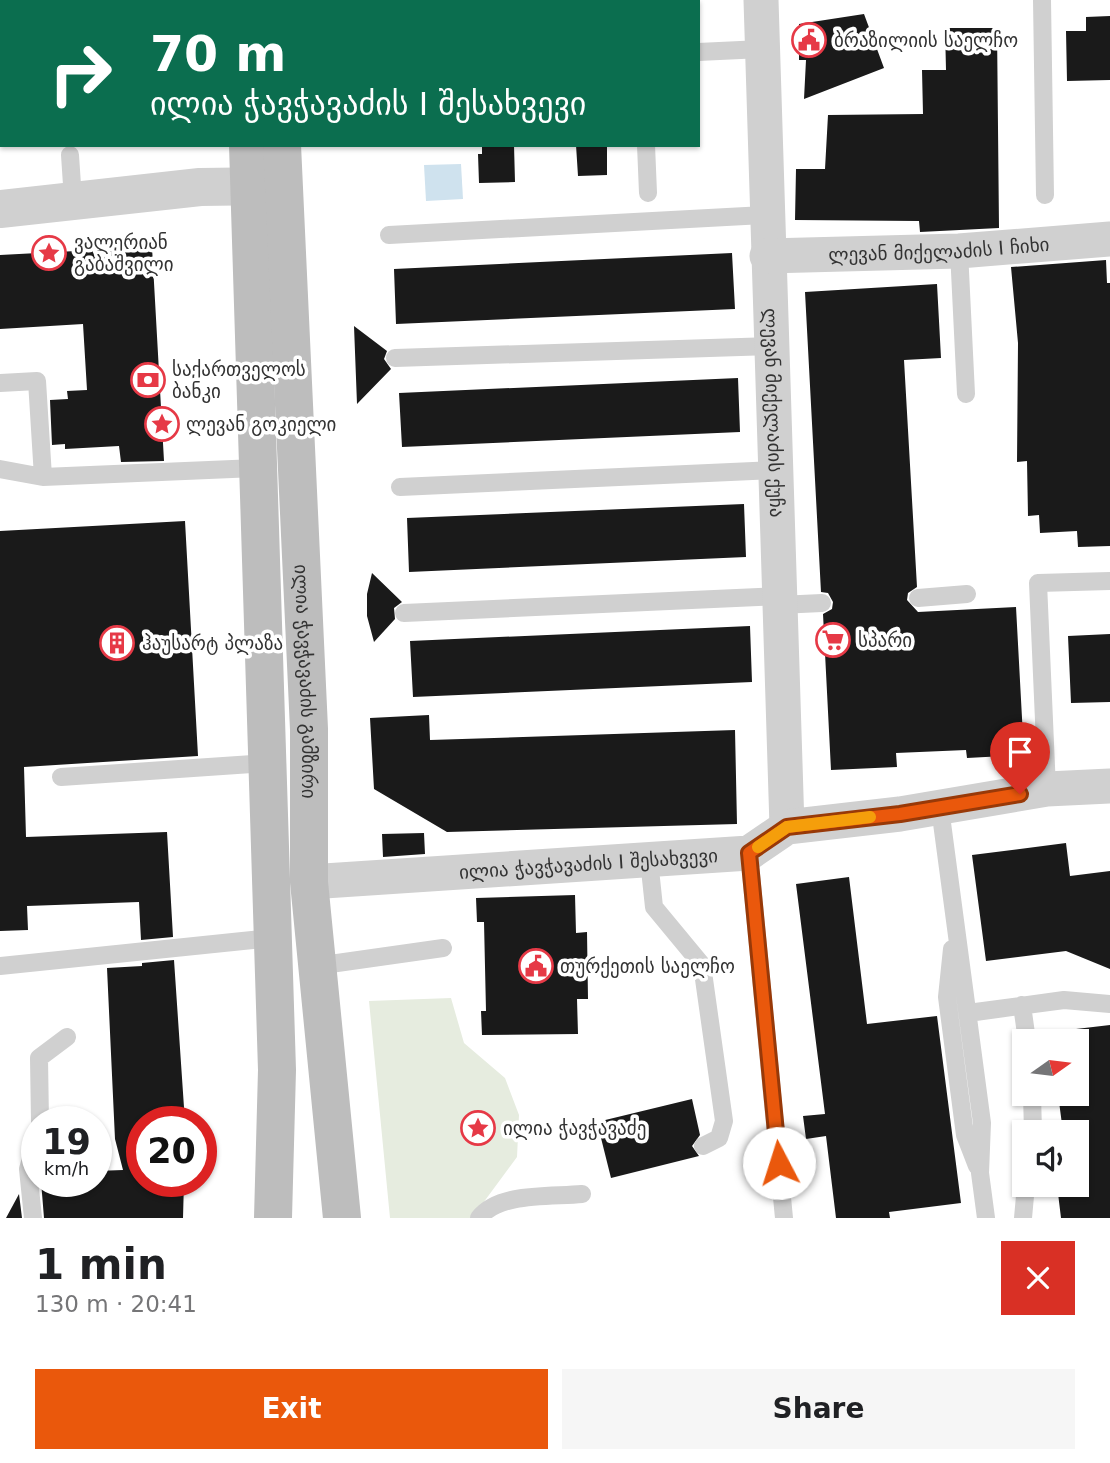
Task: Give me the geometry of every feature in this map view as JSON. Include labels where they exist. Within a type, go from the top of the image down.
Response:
[{"type":"main road","name":"ილია ჭავჭავაძის გამზირი","points":[[249,147],[267,187],[309,729],[309,882],[342,1218]]},
{"type":"main road","name":"ილია ჭავჭავაძის გამზირი","points":[[274,1218],[277,1070],[257,468],[267,187],[281,147]]},
{"type":"street","name":"ლევან მიქელაძის ქუჩა","points":[[758,1],[762,49],[765,215],[787,827]]},
{"type":"street","points":[[0,209],[200,187],[267,187]]},
{"type":"street","name":"ლევან მიქელაძის I ჩიხი","points":[[767,256],[959,251],[1110,239]]},
{"type":"street","points":[[750,860],[787,827],[940,808],[1047,789],[1110,786]]},
{"type":"street","name":"ილია ჭავჭავაძის I შესახვევი","points":[[309,882],[649,860],[750,860]]},
{"type":"lane","points":[[1042,0],[1045,195]]},
{"type":"lane","points":[[700,52],[762,49]]},
{"type":"lane","points":[[646,147],[648,193]]},
{"type":"lane","points":[[70,155],[73,200]]},
{"type":"lane","points":[[389,235],[765,215]]},
{"type":"lane","points":[[959,251],[966,394]]},
{"type":"lane","points":[[395,358],[771,346]]},
{"type":"lane","points":[[0,383],[37,381],[43,477]]},
{"type":"lane","points":[[0,469],[43,477],[257,468]]},
{"type":"lane","points":[[400,487],[775,470]]},
{"type":"lane","points":[[1047,789],[1038,583],[1110,581]]},
{"type":"lane","points":[[918,598],[967,594]]},
{"type":"lane","points":[[404,613],[779,600],[822,603]]},
{"type":"lane","points":[[61,777],[266,763]]},
{"type":"lane","points":[[940,808],[982,1122],[980,1173],[986,1218]]},
{"type":"lane","points":[[649,860],[654,907],[702,964],[724,1121],[719,1138],[703,1146]]},
{"type":"lane","points":[[750,860],[784,1218]]},
{"type":"lane","points":[[955,925],[947,997],[965,1135],[980,1173]]},
{"type":"lane","points":[[0,966],[272,938]]},
{"type":"lane","points":[[316,966],[443,948]]},
{"type":"lane","points":[[968,1013],[1064,1000],[1110,1004]]},
{"type":"lane","points":[[1022,1005],[1025,1029]]},
{"type":"lane","points":[[40,1106],[39,1058],[67,1037]]},
{"type":"lane","points":[[480,1218],[488,1208],[520,1199],[582,1194]]},
{"type":"lane","points":[[31,1197],[33,1218]]},
{"type":"lane","points":[[1023,1218],[1025,1197]]},
{"type":"shaded area","points":[[451,998],[464,1043],[505,1078],[519,1115],[517,1157],[472,1218],[390,1218],[369,1001]]},
{"type":"water","points":[[461,164],[463,199],[426,201],[424,165]]},
{"type":"building","points":[[864,14],[884,68],[804,99],[806,60],[799,60],[799,24]]},
{"type":"building","points":[[1110,16],[1110,80],[1067,81],[1066,31],[1086,31],[1086,17]]},
{"type":"building","points":[[945,28],[997,28],[999,228],[920,232],[919,221],[795,220],[796,169],[825,169],[828,115],[923,114],[922,70],[946,70]]},
{"type":"building","points":[[482,147],[514,147],[515,182],[479,183],[478,154],[482,154]]},
{"type":"building","points":[[576,147],[607,147],[607,175],[578,176]]},
{"type":"building","points":[[152,247],[164,461],[121,462],[119,446],[65,449],[65,444],[52,445],[50,400],[68,399],[67,391],[87,390],[83,324],[0,329],[0,255]]},
{"type":"building","points":[[732,253],[735,309],[396,324],[394,269]]},
{"type":"building","points":[[1106,260],[1107,283],[1110,283],[1110,546],[1078,547],[1077,531],[1040,533],[1039,515],[1028,516],[1027,461],[1017,462],[1018,343],[1011,267]]},
{"type":"building","points":[[937,284],[941,358],[904,360],[917,587],[908,593],[907,600],[918,612],[1016,607],[1024,755],[967,758],[966,750],[896,753],[897,767],[831,770],[823,614],[832,609],[833,602],[828,593],[821,592],[805,292]]},
{"type":"building","points":[[354,326],[387,351],[384,359],[391,369],[357,404]]},
{"type":"building","points":[[738,378],[740,432],[402,447],[399,393]]},
{"type":"building","points":[[744,504],[746,557],[409,572],[407,518]]},
{"type":"building","points":[[185,521],[198,756],[24,767],[26,837],[167,832],[173,937],[141,940],[139,902],[27,906],[28,930],[0,931],[0,531]]},
{"type":"building","points":[[372,573],[402,602],[394,608],[395,619],[374,642],[367,616],[367,594]]},
{"type":"building","points":[[750,626],[752,682],[413,697],[410,641]]},
{"type":"building","points":[[1110,634],[1110,702],[1071,703],[1068,636]]},
{"type":"building","points":[[429,715],[430,740],[735,730],[737,824],[447,832],[374,789],[370,718]]},
{"type":"building","points":[[424,833],[425,854],[383,857],[382,834]]},
{"type":"building","points":[[1066,843],[1070,876],[1110,871],[1110,969],[1066,951],[986,961],[972,855]]},
{"type":"building","points":[[849,877],[867,1024],[937,1016],[961,1203],[889,1212],[890,1218],[836,1218],[826,1136],[806,1139],[803,1116],[825,1114],[796,884]]},
{"type":"building","name":"თურქეთის საელჩო","points":[[575,895],[576,933],[587,932],[588,999],[577,999],[578,1034],[482,1035],[481,1011],[486,1011],[484,922],[477,922],[476,898]]},
{"type":"building","points":[[174,960],[184,1106],[126,1106],[126,1197],[184,1197],[183,1218],[44,1218],[42,1197],[112,1197],[112,1170],[123,1170],[115,1139],[107,968],[142,966],[142,963]]},
{"type":"building","points":[[1110,1025],[1110,1218],[1061,1218],[1058,1197],[1089,1197],[1089,1120],[1061,1120],[1060,1106],[1089,1106],[1089,1029],[1076,1029]]},
{"type":"building","points":[[692,1099],[700,1135],[692,1146],[699,1156],[611,1178],[597,1122]]},
{"type":"building","points":[[19,1194],[22,1218],[6,1218]]},
{"type":"slow traffic","points":[[758,847],[787,827],[870,817]]},
{"type":"place","name":"ბრაზილიის საელჩო","points":[[809,40]]},
{"type":"place","name":"ვალერიან გაბაშვილი","points":[[49,253]]},
{"type":"place","name":"საქართველოს ბანკი","points":[[148,380]]},
{"type":"place","name":"ლევან გოკიელი","points":[[162,424]]},
{"type":"place","name":"სპარი","points":[[833,640]]},
{"type":"place","name":"ჰაუსარტ პლაზა","points":[[117,643]]},
{"type":"place","name":"თურქეთის საელჩო","points":[[536,966]]},
{"type":"place","name":"ილია ჭავჭავაძე","points":[[478,1128]]},
{"type":"route","points":[[779,1163],[749,853],[787,827],[900,814],[1020,794]]}]
